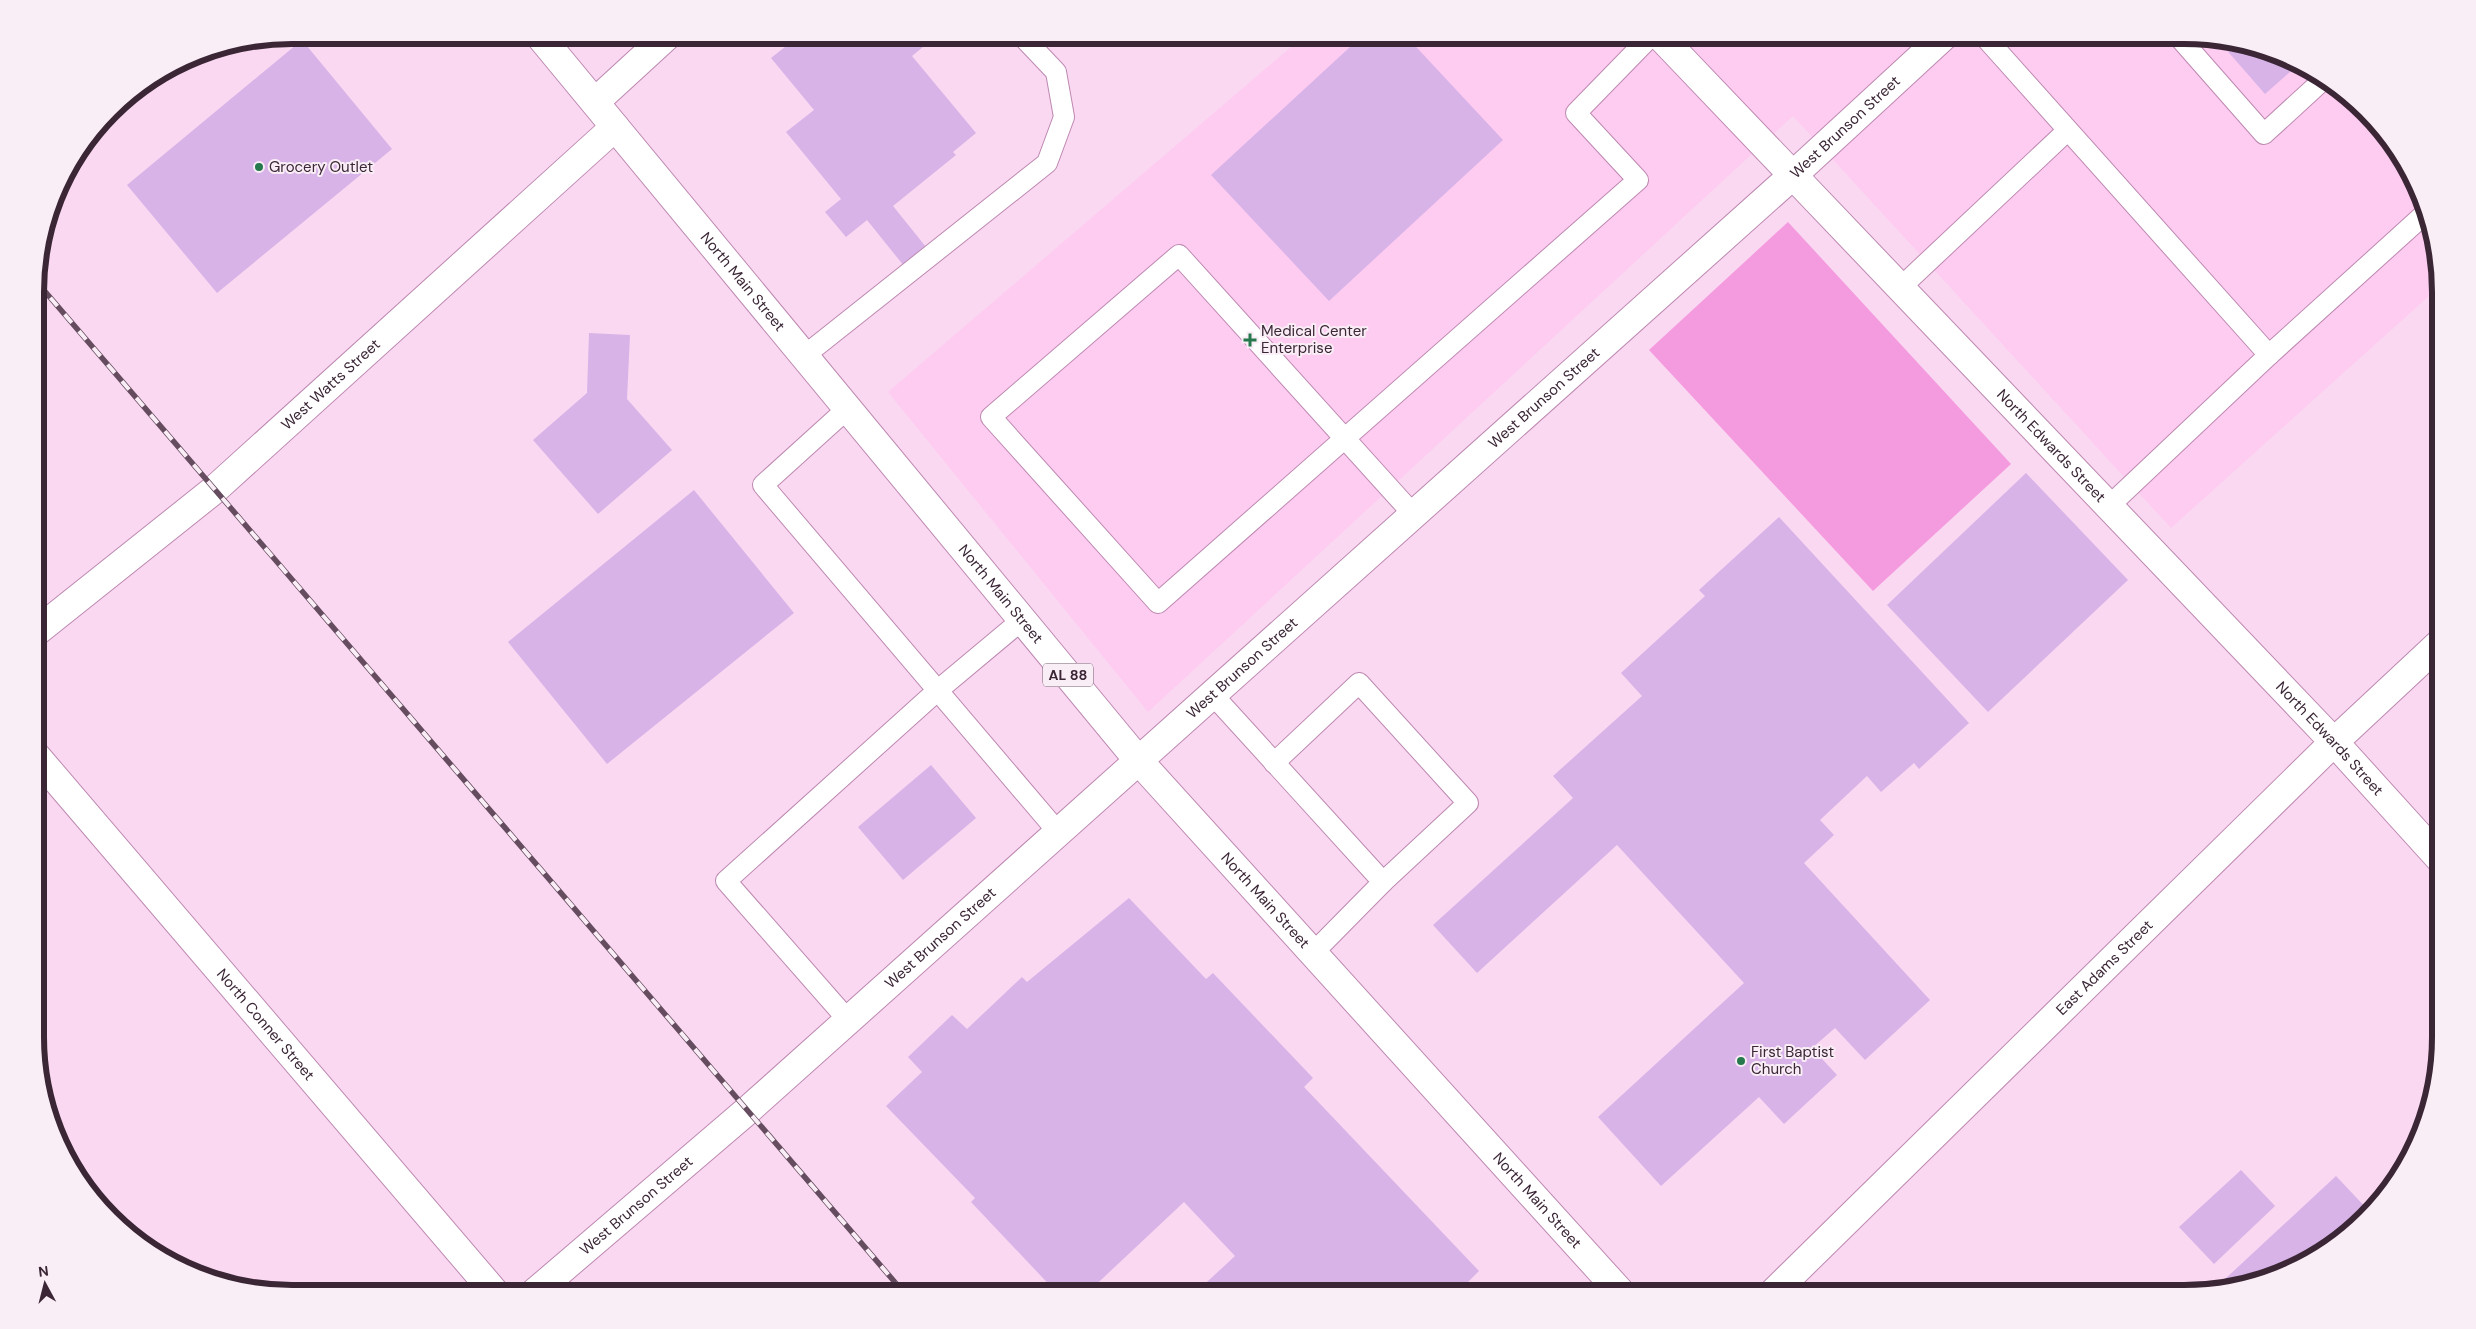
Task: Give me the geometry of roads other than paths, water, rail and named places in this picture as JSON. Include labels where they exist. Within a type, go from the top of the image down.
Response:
[{"type":"street","name":"North Main Street","points":[[547,44],[1138,760],[1614,1285]]},
{"type":"street","points":[[595,102],[658,44]]},
{"type":"street","name":"North Edwards Street","points":[[1667,44],[2334,742],[2432,849]]},
{"type":"street","name":"West Brunson Street","points":[[544,1285],[748,1110],[1792,176],[1935,44]]},
{"type":"street","name":"West Watts Street","points":[[44,626],[214,490],[615,127]]},
{"type":"street","name":"East Adams Street","points":[[1781,1285],[2334,742],[2432,650]]},
{"type":"street","name":"North Conner Street","points":[[44,765],[488,1285]]},
{"type":"lane","points":[[804,356],[1047,163],[1064,117],[1056,72],[1030,44]]},
{"type":"lane","points":[[1414,514],[1345,439],[1179,255],[991,417],[1158,603],[1345,439],[1638,180],[1576,113],[1643,44]]},
{"type":"lane","points":[[1991,44],[2269,355]]},
{"type":"lane","points":[[2185,44],[2264,134],[2319,84]]},
{"type":"lane","points":[[1900,288],[2067,131]]},
{"type":"lane","points":[[2108,507],[2269,355],[2421,218]]},
{"type":"lane","points":[[847,409],[763,485],[1058,832]]},
{"type":"lane","points":[[848,1020],[726,881],[937,691],[1022,620]]},
{"type":"lane","points":[[1274,763],[1359,683],[1468,803],[1383,882],[1313,953]]},
{"type":"lane","points":[[1212,694],[1383,882]]},
{"type":"railway","points":[[44,290],[897,1285]]},
{"type":"place","name":"Grocery Outlet","points":[[259,167]]},
{"type":"place","name":"Medical Center Enterprise","points":[[1250,340]]},
{"type":"place","name":"First Baptist Church","points":[[1741,1061]]}]
